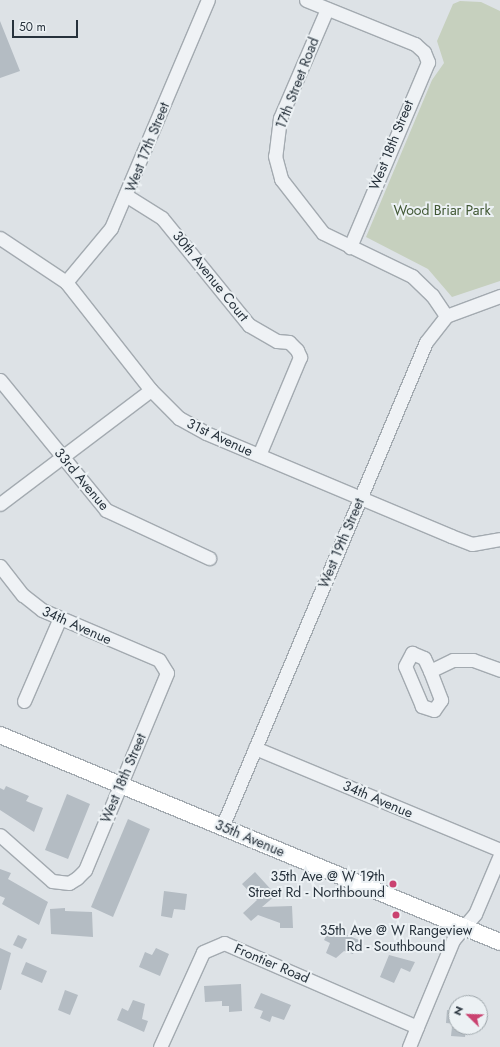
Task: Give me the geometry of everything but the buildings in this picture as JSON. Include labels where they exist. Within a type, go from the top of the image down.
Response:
[{"type":"main road","name":"35th Avenue","points":[[0,735],[500,942]]},
{"type":"street","name":"West 17th Street","points":[[66,282],[111,228],[127,196],[208,0]]},
{"type":"street","points":[[306,0],[326,10]]},
{"type":"street","name":"West 18th Street","points":[[326,10],[420,47],[428,67],[419,79],[350,246]]},
{"type":"street","name":"17th Street Road","points":[[326,10],[280,118],[276,156],[281,179],[305,214],[323,233],[412,276],[432,295],[446,316]]},
{"type":"street","name":"30th Avenue Court","points":[[127,196],[162,218],[249,325],[277,341],[289,342],[297,350],[300,357],[259,455]]},
{"type":"street","name":"31st Avenue","points":[[0,238],[66,282],[151,390],[179,418],[259,455],[472,544],[500,539]]},
{"type":"street","points":[[446,316],[500,296]]},
{"type":"street","name":"West 19th Street","points":[[222,827],[426,342],[446,316]]},
{"type":"street","name":"33rd Avenue","points":[[0,380],[106,510],[209,558]]},
{"type":"street","points":[[0,504],[151,390]]},
{"type":"street","name":"34th Avenue","points":[[0,566],[32,603],[60,618],[149,655],[166,667]]},
{"type":"street","points":[[24,701],[60,618]]},
{"type":"street","points":[[430,671],[453,660],[473,660],[500,670]]},
{"type":"street","name":"West 18th Street","points":[[0,835],[52,881],[69,883],[85,870],[165,679],[166,667]]},
{"type":"street","name":"34th Avenue","points":[[255,748],[500,850]]},
{"type":"street","points":[[409,1047],[453,940],[476,911],[500,855]]},
{"type":"street","name":"Frontier Road","points":[[160,1047],[203,952],[218,943],[309,978],[416,1027]]},
{"type":"green space","name":"Wood Briar Park","points":[[460,1],[481,2],[500,11],[500,281],[452,297],[428,269],[366,237],[432,80],[444,63],[437,41],[453,4]]},
{"type":"place","name":"35th Ave @ W 19th Street Rd - Northbound","points":[[393,884]]},
{"type":"place","name":"35th Ave @ W Rangeview Rd - Southbound","points":[[396,915]]}]
